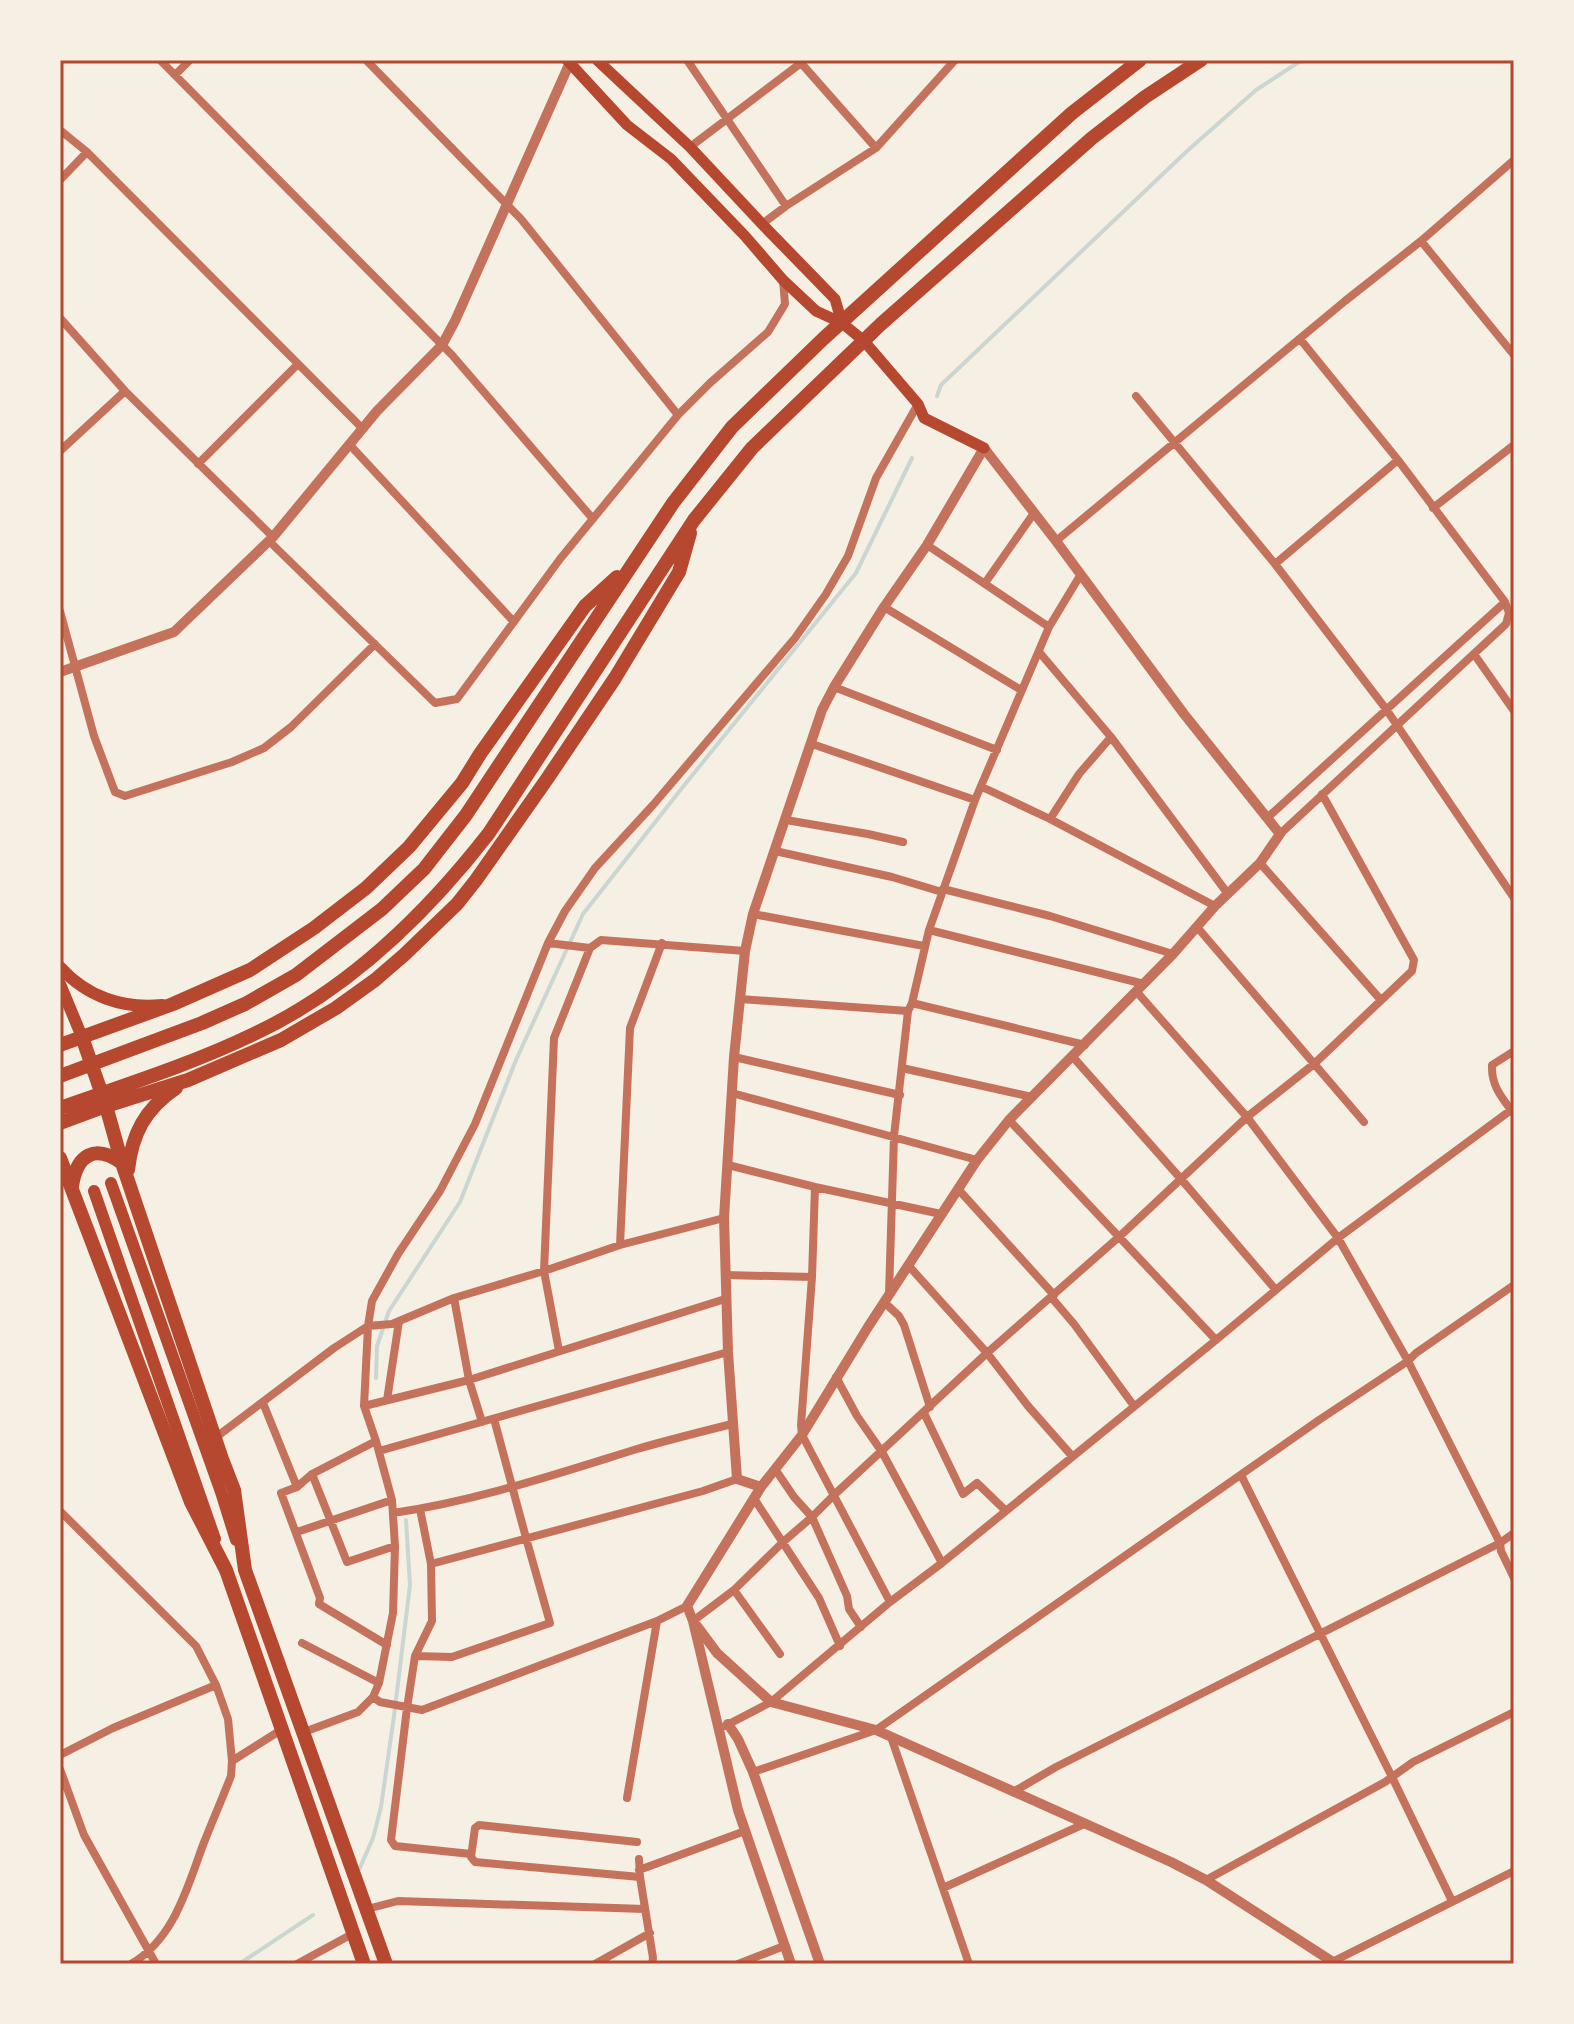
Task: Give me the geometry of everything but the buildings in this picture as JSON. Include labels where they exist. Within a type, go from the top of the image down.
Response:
[{"type":"highway","points":[[60,1076],[245,1004],[296,975],[382,909],[424,869],[466,815],[673,503],[732,427],[1072,113],[1140,60]]},
{"type":"highway","points":[[60,1108],[208,1055],[258,1033],[314,1000],[363,964],[413,920],[460,871],[489,833],[694,520],[752,448],[881,324],[1092,138],[1145,97],[1201,60]]},
{"type":"highway","points":[[60,1123],[188,1080],[281,1040],[336,1008],[404,955],[457,904],[485,868],[615,678],[679,572],[694,520]]},
{"type":"highway","points":[[60,1045],[173,1004],[250,970],[314,928],[366,888],[409,847],[462,783],[585,606],[636,559]]},
{"type":"highway","points":[[82,1037],[234,1490],[245,1570],[386,1964]]},
{"type":"highway","points":[[128,1179],[133,1141],[142,1123],[158,1100],[188,1080]]},
{"type":"highway","points":[[65,1186],[82,1159],[97,1153],[108,1153],[122,1163]]},
{"type":"highway","points":[[60,1158],[65,1186],[191,1502],[226,1570],[364,1964]]},
{"type":"main road","points":[[597,60],[690,147],[835,299],[842,323]]},
{"type":"main road","points":[[569,61],[627,125],[682,170],[783,280],[816,311],[842,323],[864,341],[918,404],[924,418],[984,448]]},
{"type":"main road","points":[[60,967],[81,986],[103,998],[126,1005],[149,1007],[173,1004]]},
{"type":"main road","points":[[60,984],[82,1037]]},
{"type":"main road","points":[[111,1183],[221,1492],[245,1570]]},
{"type":"main road","points":[[94,1191],[226,1570]]},
{"type":"street","points":[[160,60],[442,345],[593,519]]},
{"type":"street","points":[[175,75],[190,60]]},
{"type":"street","points":[[366,60],[521,219],[678,415]]},
{"type":"street","points":[[687,60],[786,206]]},
{"type":"street","points":[[762,224],[876,148],[955,60]]},
{"type":"street","points":[[60,672],[174,632],[271,539],[377,411],[442,345],[569,61]]},
{"type":"street","points":[[690,147],[801,62],[876,148]]},
{"type":"street","points":[[60,130],[87,152],[363,429]]},
{"type":"street","points":[[60,180],[87,152]]},
{"type":"street","points":[[1056,541],[1421,241],[1514,160]]},
{"type":"street","points":[[1421,241],[1514,355]]},
{"type":"street","points":[[60,318],[125,391],[435,703],[457,699],[560,559],[678,415],[768,332],[785,304],[783,280]]},
{"type":"street","points":[[373,1697],[422,1710],[657,1621],[687,1606],[761,1487],[802,1435],[941,1214],[977,1160],[1009,1120],[1260,863],[1280,834],[1506,624],[1509,613],[1505,602],[1398,460],[1300,339]]},
{"type":"street","points":[[198,464],[298,364]]},
{"type":"street","points":[[60,451],[125,391]]},
{"type":"street","points":[[1136,396],[1275,564],[1386,709],[1514,898]]},
{"type":"street","points":[[304,1732],[358,1712],[373,1697],[379,1683],[393,1613],[395,1546],[392,1500],[364,1406],[372,1301],[398,1254],[440,1191],[475,1124],[548,943],[565,911],[595,868],[785,650],[826,594],[848,556],[876,478],[918,404]]},
{"type":"street","points":[[349,444],[514,622]]},
{"type":"street","points":[[1433,508],[1514,445]]},
{"type":"street","points":[[737,1479],[725,1299],[724,1218],[734,1057],[745,951],[753,914],[822,710],[884,607],[927,545],[984,448],[1184,714],[1280,834]]},
{"type":"street","points":[[1275,564],[1398,460]]},
{"type":"street","points":[[985,583],[1034,513]]},
{"type":"street","points":[[927,545],[1049,627]]},
{"type":"street","points":[[1006,1511],[977,1483],[963,1494],[927,1410],[904,1325],[887,1298],[894,1136],[910,1007],[929,930],[975,800],[1021,690],[1049,627],[1081,574]]},
{"type":"street","points":[[1267,818],[1505,602]]},
{"type":"street","points":[[884,607],[1021,690]]},
{"type":"street","points":[[60,611],[94,736],[115,792],[125,796],[232,762],[264,748],[291,727],[375,644]]},
{"type":"street","points":[[1040,653],[1111,737],[1228,894]]},
{"type":"street","points":[[1474,654],[1514,711]]},
{"type":"street","points":[[834,687],[997,750]]},
{"type":"street","points":[[1050,819],[1079,774],[1111,737]]},
{"type":"street","points":[[812,744],[975,800]]},
{"type":"street","points":[[982,787],[1050,819],[1215,906]]},
{"type":"street","points":[[693,1621],[734,1590],[987,1353],[1120,1236],[1247,1117],[1314,1064],[1412,971],[1414,960],[1322,794]]},
{"type":"street","points":[[786,820],[903,842]]},
{"type":"street","points":[[775,851],[1050,916],[1173,954]]},
{"type":"street","points":[[1260,863],[1380,999]]},
{"type":"street","points":[[753,914],[924,946]]},
{"type":"street","points":[[1197,927],[1364,1122]]},
{"type":"street","points":[[929,930],[1140,987],[1247,1117],[1338,1238],[1408,1361],[1500,1543],[1514,1578]]},
{"type":"street","points":[[559,1351],[544,1271],[554,1038],[590,948],[601,940],[745,951]]},
{"type":"street","points":[[548,943],[590,948]]},
{"type":"street","points":[[620,1245],[630,1028],[662,943]]},
{"type":"street","points":[[740,999],[910,1007],[1085,1045]]},
{"type":"street","points":[[724,1727],[771,1702],[1338,1238],[1512,1112],[1496,1090],[1492,1065],[1514,1051]]},
{"type":"street","points":[[734,1057],[900,1095]]},
{"type":"street","points":[[1073,1057],[1275,1289]]},
{"type":"street","points":[[902,1068],[1032,1097]]},
{"type":"street","points":[[732,1093],[977,1160]]},
{"type":"street","points":[[1009,1120],[1216,1340]]},
{"type":"street","points":[[728,1165],[941,1214]]},
{"type":"street","points":[[815,1187],[802,1435],[890,1602]]},
{"type":"street","points":[[958,1189],[1052,1296],[1134,1406]]},
{"type":"street","points":[[215,1438],[334,1348],[372,1326],[396,1322],[454,1298],[620,1245],[724,1218]]},
{"type":"street","points":[[908,1265],[987,1353],[1072,1456]]},
{"type":"street","points":[[725,1275],[812,1277]]},
{"type":"street","points":[[753,1772],[876,1730],[1514,1285]]},
{"type":"street","points":[[454,1298],[469,1380],[482,1422]]},
{"type":"street","points":[[364,1406],[469,1380],[725,1299]]},
{"type":"street","points":[[387,1400],[396,1322]]},
{"type":"street","points":[[379,1451],[728,1352]]},
{"type":"street","points":[[836,1377],[857,1416],[882,1452],[942,1563]]},
{"type":"street","points":[[263,1403],[297,1487]]},
{"type":"street","points":[[415,1656],[452,1657],[550,1623],[494,1419]]},
{"type":"street","points":[[393,1513],[512,1488],[640,1448],[732,1424]]},
{"type":"street","points":[[376,1441],[312,1474],[297,1487],[281,1493],[320,1598],[319,1604],[387,1645]]},
{"type":"street","points":[[775,1469],[812,1517],[847,1596],[849,1609],[861,1627]]},
{"type":"street","points":[[312,1474],[347,1562],[395,1546]]},
{"type":"street","points":[[1241,1475],[1452,1901]]},
{"type":"street","points":[[431,1564],[703,1491],[737,1479],[761,1487]]},
{"type":"street","points":[[297,1532],[392,1500]]},
{"type":"street","points":[[755,1500],[819,1598],[840,1646]]},
{"type":"street","points":[[420,1509],[431,1564],[432,1621],[415,1656],[391,1840],[395,1846],[471,1854]]},
{"type":"street","points":[[60,1511],[196,1646],[216,1685],[228,1719],[231,1776],[181,1903],[170,1926],[149,1951],[131,1964]]},
{"type":"street","points":[[1013,1792],[1056,1767],[1500,1543],[1514,1533]]},
{"type":"street","points":[[734,1590],[780,1654]]},
{"type":"street","points":[[687,1606],[724,1727],[738,1810],[791,1964]]},
{"type":"street","points":[[627,1798],[657,1621]]},
{"type":"street","points":[[693,1621],[717,1653],[771,1702],[876,1730],[1206,1880],[1332,1963],[1514,1871]]},
{"type":"street","points":[[302,1643],[379,1683]]},
{"type":"street","points":[[60,1755],[113,1728],[216,1685]]},
{"type":"street","points":[[1206,1880],[1392,1777],[1413,1762],[1514,1712]]},
{"type":"street","points":[[724,1727],[753,1772],[820,1964]]},
{"type":"street","points":[[232,1761],[281,1730]]},
{"type":"street","points":[[891,1737],[969,1964]]},
{"type":"street","points":[[60,1769],[84,1835],[156,1964]]},
{"type":"street","points":[[943,1888],[1084,1824]]},
{"type":"street","points":[[637,1842],[479,1825],[475,1828],[471,1857],[475,1862],[639,1874],[745,1831]]},
{"type":"street","points":[[639,1859],[652,1964]]},
{"type":"street","points":[[367,1909],[398,1901],[645,1909]]},
{"type":"street","points":[[297,1964],[354,1933]]},
{"type":"street","points":[[595,1964],[650,1933]]},
{"type":"street","points":[[738,1964],[784,1946]]},
{"type":"waterway","points":[[937,396],[941,385],[1186,152],[1256,90],[1307,60]]},
{"type":"waterway","points":[[376,1378],[377,1346],[389,1311],[460,1202],[516,1060],[583,914],[856,573],[912,458]]},
{"type":"waterway","points":[[359,1870],[373,1838],[381,1807],[394,1716],[410,1585],[406,1520]]},
{"type":"waterway","points":[[239,1964],[313,1915]]}]
